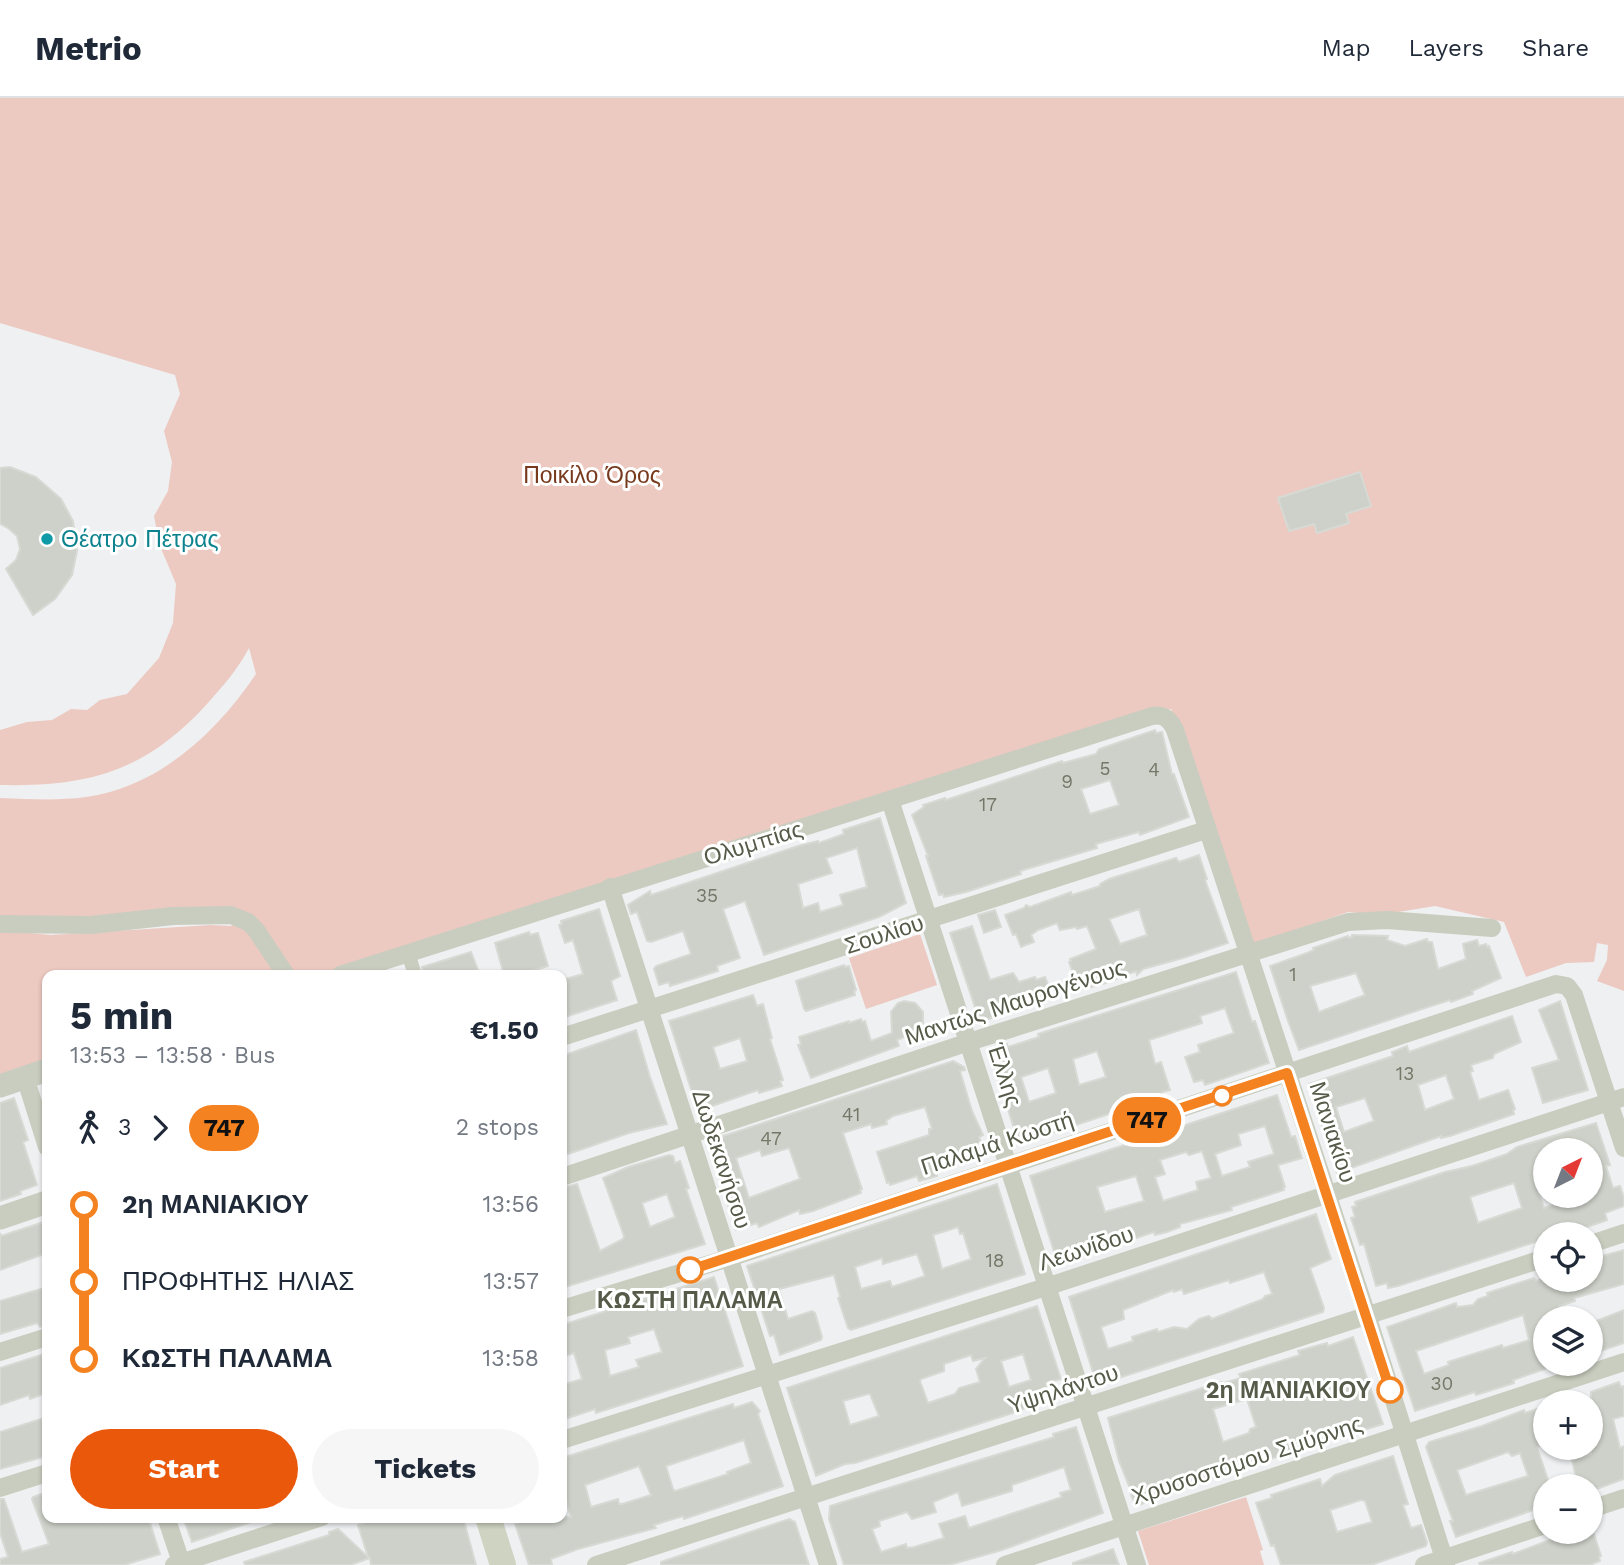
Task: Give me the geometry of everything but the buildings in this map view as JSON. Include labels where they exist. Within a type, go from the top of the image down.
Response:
[{"type":"main road","points":[[490,1523],[503,1565]]},
{"type":"street","name":"Ολυμπίας","points":[[355,970],[1152,716],[1166,717]]},
{"type":"street","name":"Μανιακίου","points":[[1166,717],[1175,730],[1445,1562]]},
{"type":"street","name":"Έλλης","points":[[890,800],[1137,1565]]},
{"type":"street","name":"Σουλίου","points":[[567,1035],[1206,830]]},
{"type":"street","name":"Δωδεκανήσου","points":[[610,887],[828,1565]]},
{"type":"street","points":[[0,924],[91,925],[173,916],[231,915],[248,922],[256,930],[283,970]]},
{"type":"street","name":"Μαντώς Μαυρογένους","points":[[567,1175],[969,1042],[1348,922],[1427,922],[1492,928]]},
{"type":"street","points":[[408,953],[413,970]]},
{"type":"street","name":"Παλαμά Κωστή","points":[[567,1307],[729,1258],[1556,984],[1567,986],[1574,995],[1616,1099]]},
{"type":"street","points":[[0,1086],[42,1072]]},
{"type":"street","points":[[25,1077],[42,1131]]},
{"type":"street","points":[[1616,1099],[1624,1148]]},
{"type":"street","name":"Λεωνίδου","points":[[567,1438],[1046,1287],[1616,1099]]},
{"type":"street","points":[[0,1218],[42,1204]]},
{"type":"street","points":[[1603,1240],[1624,1233]]},
{"type":"street","name":"Υψηλάντου","points":[[596,1565],[1533,1262]]},
{"type":"street","points":[[0,1352],[42,1339]]},
{"type":"street","name":"Χρυσοστόμου Σμύρνης","points":[[1005,1565],[1624,1362]]},
{"type":"street","points":[[0,1488],[42,1475]]},
{"type":"street","points":[[1603,1505],[1624,1498]]},
{"type":"street","points":[[168,1523],[179,1564],[304,1523]]},
{"type":"street","points":[[1424,1565],[1445,1562],[1533,1529]]},
{"type":"green space","name":"Ποικίλο Όρος","points":[[0,98],[1624,98],[1624,991],[1597,981],[1607,960],[1608,945],[1597,943],[1594,962],[1566,963],[1526,977],[1504,922],[1435,906],[1380,915],[1348,912],[1253,945],[1171,709],[891,791],[334,970],[42,970],[42,1064],[0,1077],[0,930],[51,935],[231,926],[247,917],[0,916],[0,798],[86,797],[138,782],[184,754],[204,736],[256,674],[249,648],[207,704],[184,727],[138,760],[89,778],[61,783],[0,785],[0,730],[27,722],[52,720],[71,709],[87,710],[100,700],[127,694],[159,658],[173,623],[176,584],[160,546],[154,516],[168,491],[172,462],[164,431],[180,394],[175,375],[0,323]]},
{"type":"green space","points":[[920,934],[937,985],[866,1009],[849,958]]},
{"type":"green space","points":[[1246,1497],[1263,1550],[1260,1551],[1264,1565],[1149,1565],[1138,1531]]},
{"type":"bus line","name":"747","points":[[690,1270],[1287,1073],[1390,1390]]},
{"type":"place","name":"Θέατρο Πέτρας","points":[[47,539]]},
{"type":"place","name":"ΚΩΣΤΗ ΠΑΛΑΜΑ","points":[[690,1270]]},
{"type":"place","name":"2η ΜΑΝΙΑΚΙΟΥ","points":[[1390,1390]]}]
